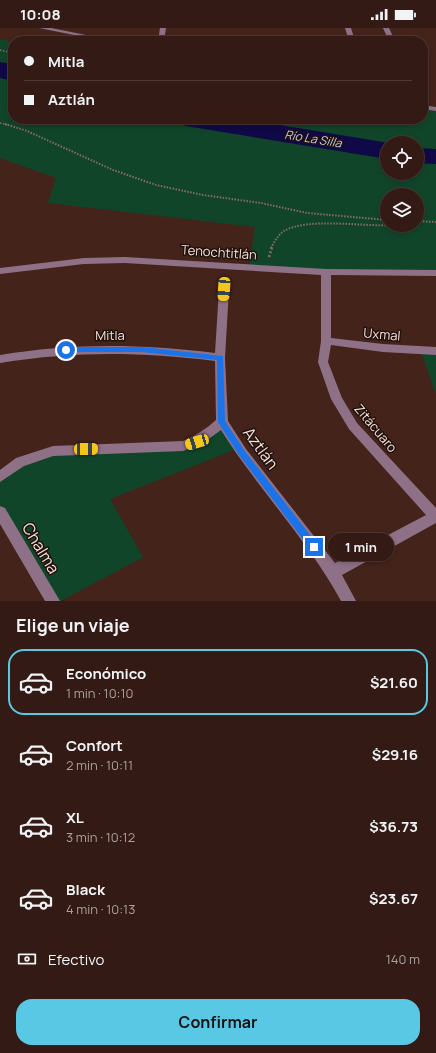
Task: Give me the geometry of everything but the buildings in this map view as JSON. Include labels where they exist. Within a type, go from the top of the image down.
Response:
[{"type":"street","points":[[42,28],[86,36]]},
{"type":"street","name":"Tenochtitlán","points":[[0,270],[84,261],[126,260],[326,272],[436,273]]},
{"type":"street","name":"Zitácuaro","points":[[326,272],[326,341],[323,355],[325,370],[344,412],[353,426],[435,516]]},
{"type":"street","points":[[0,477],[20,462],[53,452],[183,446],[197,442],[209,434],[222,422],[220,358],[224,289]]},
{"type":"street","name":"Uxmal","points":[[326,341],[383,348],[436,351]]},
{"type":"street","name":"Mitla","points":[[0,359],[66,350],[104,349],[142,350],[220,358]]},
{"type":"street","name":"Aztlán","points":[[222,422],[242,452],[333,572],[350,601]]},
{"type":"street","name":"Chalma","points":[[0,512],[53,601]]},
{"type":"street","points":[[333,572],[435,516]]},
{"type":"path","points":[[0,123],[28,131],[113,170],[156,185],[203,195],[261,203],[307,213],[380,219]]},
{"type":"path","points":[[424,221],[436,222]]},
{"type":"path","points":[[266,269],[272,245],[285,231],[308,226],[380,225]]},
{"type":"green space","points":[[0,39],[8,41],[8,124],[428,124],[428,108],[436,109],[436,273],[249,268],[255,227],[48,203],[56,178],[0,158]]},
{"type":"green space","points":[[421,351],[436,351],[436,395]]},
{"type":"green space","points":[[222,422],[239,448],[110,499],[143,557],[61,601],[53,601],[0,513],[0,477],[36,456],[183,446]]},
{"type":"water","points":[[0,62],[8,63],[8,80],[0,78]]},
{"type":"water","name":"Río La Silla","points":[[179,124],[273,124],[380,142],[380,158]]},
{"type":"water","points":[[424,148],[436,149],[436,164],[424,163]]},
{"type":"route","points":[[66,350],[142,350],[220,358],[222,422],[242,452],[314,547]]}]
